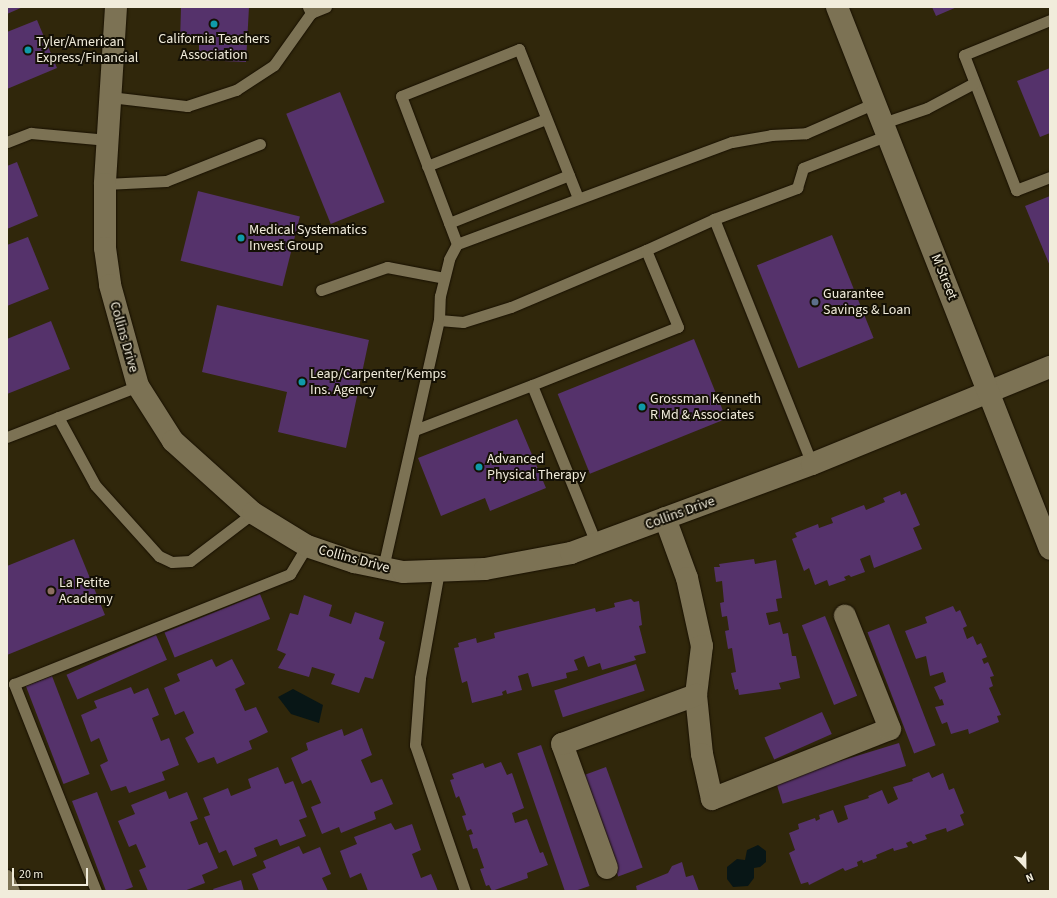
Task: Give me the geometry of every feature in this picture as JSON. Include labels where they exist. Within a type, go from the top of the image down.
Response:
[{"type":"street","name":"Collins Drive","points":[[116,7],[105,184],[105,248],[110,285],[138,386],[173,441],[253,513],[307,546],[354,562],[403,572],[485,570],[571,553],[812,464],[1050,367]]},
{"type":"street","name":"M Street","points":[[837,7],[990,391],[1050,549]]},
{"type":"street","points":[[665,518],[687,578],[702,646],[696,695],[702,754],[712,799],[890,729],[845,616]]},
{"type":"street","points":[[607,868],[562,744],[696,695]]},
{"type":"lane","points":[[110,97],[187,106],[236,90],[274,65],[310,10],[326,7]]},
{"type":"lane","points":[[1050,20],[964,55],[1016,190],[1050,177]]},
{"type":"lane","points":[[457,244],[401,96],[519,49],[578,198]]},
{"type":"lane","points":[[384,568],[439,320],[440,296],[444,278],[449,259],[457,244],[732,142],[771,135],[806,133],[882,120],[927,108],[974,83]]},
{"type":"lane","points":[[427,166],[546,119]]},
{"type":"lane","points":[[439,320],[463,322],[511,307],[646,250],[714,219],[797,188],[803,168],[882,120]]},
{"type":"lane","points":[[7,142],[31,133],[108,140]]},
{"type":"lane","points":[[105,184],[166,181],[260,144]]},
{"type":"lane","points":[[449,223],[569,175]]},
{"type":"lane","points":[[714,219],[812,464]]},
{"type":"lane","points":[[414,430],[678,327],[646,250]]},
{"type":"lane","points":[[321,290],[387,267],[444,278]]},
{"type":"lane","points":[[532,385],[596,543]]},
{"type":"lane","points":[[7,437],[138,386]]},
{"type":"lane","points":[[58,417],[95,484],[159,556],[172,562],[190,561],[253,513]]},
{"type":"lane","points":[[96,891],[14,684],[269,584],[290,574],[307,546]]},
{"type":"lane","points":[[439,570],[420,678],[415,746],[464,891]]},
{"type":"lane","points":[[7,875],[14,891]]},
{"type":"shaded area","points":[[293,689],[323,705],[319,723],[291,714],[278,697]]},
{"type":"shaded area","points":[[758,845],[766,851],[766,862],[760,867],[754,868],[754,878],[748,886],[733,887],[727,879],[727,867],[737,859],[745,860],[747,850]]},
{"type":"building","points":[[7,7],[23,7],[7,14]]},
{"type":"building","name":"California Teachers Association","points":[[181,7],[249,7],[246,62],[199,60],[199,44],[180,42]]},
{"type":"building","points":[[932,7],[957,7],[936,16]]},
{"type":"building","name":"Tyler/American Express/Financial","points":[[37,20],[57,68],[7,89],[7,32]]},
{"type":"building","points":[[1050,68],[1050,133],[1040,137],[1017,81]]},
{"type":"building","points":[[340,92],[385,202],[331,224],[286,114]]},
{"type":"building","points":[[17,162],[38,216],[7,229],[7,166]]},
{"type":"building","name":"Medical Systematics Invest Group","points":[[198,191],[300,216],[282,286],[181,261]]},
{"type":"building","points":[[1050,196],[1050,266],[1025,206]]},
{"type":"building","name":"Guarantee Savings & Loan","points":[[832,235],[874,338],[798,368],[757,265]]},
{"type":"building","points":[[28,237],[49,289],[7,306],[7,245]]},
{"type":"building","name":"Leap/Carpenter/Kemps Ins. Agency","points":[[217,305],[369,340],[346,448],[278,432],[287,392],[202,372]]},
{"type":"building","points":[[51,321],[70,369],[7,394],[7,339]]},
{"type":"building","name":"Grossman Kenneth R Md & Associates","points":[[694,339],[726,419],[590,474],[558,394]]},
{"type":"building","name":"Advanced Physical Therapy","points":[[517,419],[546,488],[490,511],[485,498],[441,516],[418,458]]},
{"type":"building","points":[[900,491],[901,495],[906,493],[920,525],[913,528],[922,549],[874,568],[870,555],[860,559],[865,572],[851,577],[849,575],[844,577],[846,580],[829,586],[827,580],[815,585],[809,568],[804,571],[792,539],[797,537],[795,533],[818,524],[819,528],[833,523],[831,518],[864,505],[866,510],[885,502],[883,498]]},
{"type":"building","name":"La Petite Academy","points":[[74,539],[105,615],[7,655],[7,566]]},
{"type":"building","points":[[754,559],[755,564],[776,560],[782,598],[776,599],[778,611],[766,613],[769,625],[780,622],[783,634],[788,633],[792,656],[796,656],[800,678],[779,683],[781,689],[739,695],[738,689],[735,690],[731,673],[736,672],[732,648],[728,649],[725,631],[729,630],[727,616],[722,617],[720,603],[724,602],[722,581],[716,582],[714,567],[720,567],[719,564]]},
{"type":"building","points":[[260,594],[270,619],[175,658],[165,633]]},
{"type":"building","points":[[304,595],[332,605],[329,616],[351,624],[355,612],[384,622],[379,639],[385,642],[373,679],[365,677],[359,693],[331,684],[335,674],[312,667],[309,677],[278,668],[286,654],[277,650],[290,613],[298,615]]},
{"type":"building","points":[[631,599],[634,602],[639,601],[642,625],[639,626],[646,653],[634,656],[636,660],[602,670],[600,663],[588,667],[584,656],[574,660],[578,670],[566,673],[567,678],[532,687],[528,673],[518,676],[522,690],[507,694],[506,690],[502,692],[503,695],[472,703],[467,681],[462,683],[454,648],[459,647],[458,643],[476,638],[477,643],[495,638],[494,633],[595,608],[596,612],[615,607],[614,603]]},
{"type":"building","points":[[953,606],[956,612],[960,610],[967,626],[963,628],[967,639],[973,636],[977,645],[981,643],[987,657],[982,659],[984,664],[988,662],[994,676],[990,677],[993,686],[989,688],[1001,715],[997,716],[999,722],[969,734],[968,729],[951,734],[947,722],[942,724],[935,707],[944,705],[934,687],[946,682],[943,672],[930,676],[926,656],[916,659],[905,631],[927,623],[925,617]]},
{"type":"building","points":[[825,616],[857,696],[834,705],[802,625]]},
{"type":"building","points":[[889,624],[936,745],[914,754],[868,632]]},
{"type":"building","points":[[156,635],[167,660],[77,700],[66,675]]},
{"type":"building","points":[[212,659],[216,667],[232,659],[245,684],[235,689],[245,711],[256,707],[268,732],[249,741],[252,749],[217,764],[214,757],[198,763],[185,738],[194,733],[184,711],[175,715],[164,688],[180,681],[177,674]]},
{"type":"building","points":[[636,664],[645,691],[563,717],[554,691]]},
{"type":"building","points":[[52,676],[90,774],[63,784],[26,686]]},
{"type":"building","points":[[131,687],[134,694],[148,688],[159,715],[152,718],[161,741],[169,738],[179,765],[162,772],[165,780],[129,793],[126,786],[111,791],[100,765],[108,761],[99,738],[91,742],[81,715],[97,708],[94,701]]},
{"type":"building","points":[[822,712],[832,734],[774,760],[764,738]]},
{"type":"building","points":[[362,728],[372,755],[361,760],[371,783],[382,779],[393,804],[374,812],[376,819],[341,833],[339,827],[322,834],[311,807],[321,803],[311,780],[302,784],[291,758],[308,750],[306,743],[342,729],[344,736]]},
{"type":"building","points":[[899,743],[906,766],[783,804],[776,781]]},
{"type":"building","points":[[541,745],[590,886],[575,891],[565,891],[517,753]]},
{"type":"building","points":[[501,762],[507,775],[512,773],[524,808],[512,813],[515,823],[527,819],[540,853],[543,852],[548,865],[527,873],[528,878],[492,891],[489,885],[486,886],[480,869],[484,868],[477,848],[473,849],[469,835],[473,834],[471,829],[467,831],[462,816],[466,815],[459,796],[456,798],[450,780],[454,779],[452,774],[483,763],[485,768]]},
{"type":"building","points":[[278,767],[285,784],[293,781],[307,817],[299,820],[306,836],[280,846],[277,839],[254,848],[257,856],[233,866],[226,850],[219,853],[204,817],[210,815],[203,798],[228,788],[231,796],[251,788],[248,779]]},
{"type":"building","points":[[606,767],[643,868],[618,876],[582,776]]},
{"type":"building","points":[[929,772],[932,778],[943,773],[949,790],[954,788],[964,813],[960,815],[964,825],[947,832],[946,828],[925,835],[927,839],[913,844],[911,841],[906,843],[908,847],[894,851],[893,848],[876,855],[877,858],[863,863],[862,860],[857,862],[858,866],[845,871],[843,868],[809,885],[808,882],[801,884],[789,853],[795,850],[789,833],[799,829],[798,824],[815,818],[816,821],[820,819],[819,815],[833,810],[838,823],[848,819],[844,806],[869,798],[868,796],[882,790],[888,804],[898,799],[893,787],[913,781],[912,779]]},
{"type":"building","points":[[166,791],[169,799],[187,792],[198,819],[190,822],[199,845],[207,842],[218,868],[202,875],[205,883],[184,891],[148,891],[139,870],[146,867],[136,844],[129,847],[118,821],[135,814],[131,805]]},
{"type":"building","points":[[97,792],[133,887],[122,891],[106,891],[72,801]]},
{"type":"building","points":[[391,823],[395,830],[412,824],[421,850],[412,854],[421,878],[431,874],[438,891],[368,891],[361,873],[350,878],[340,851],[357,844],[354,837]]},
{"type":"building","points":[[299,846],[303,854],[320,847],[331,874],[322,878],[328,891],[259,891],[252,874],[266,868],[263,861]]},
{"type":"building","points":[[682,862],[686,877],[693,875],[699,891],[637,891],[636,886],[668,873],[672,866]]},
{"type":"building","points":[[241,880],[244,891],[214,891],[213,889]]},
{"type":"place","name":"California Teachers Association","points":[[214,24]]},
{"type":"place","name":"Tyler/American Express/Financial","points":[[28,50]]},
{"type":"place","name":"Medical Systematics Invest Group","points":[[241,238]]},
{"type":"place","name":"Guarantee Savings & Loan","points":[[815,302]]},
{"type":"place","name":"Leap/Carpenter/Kemps Ins. Agency","points":[[302,382]]},
{"type":"place","name":"Grossman Kenneth R Md & Associates","points":[[642,407]]},
{"type":"place","name":"Advanced Physical Therapy","points":[[479,467]]},
{"type":"place","name":"La Petite Academy","points":[[51,591]]}]
